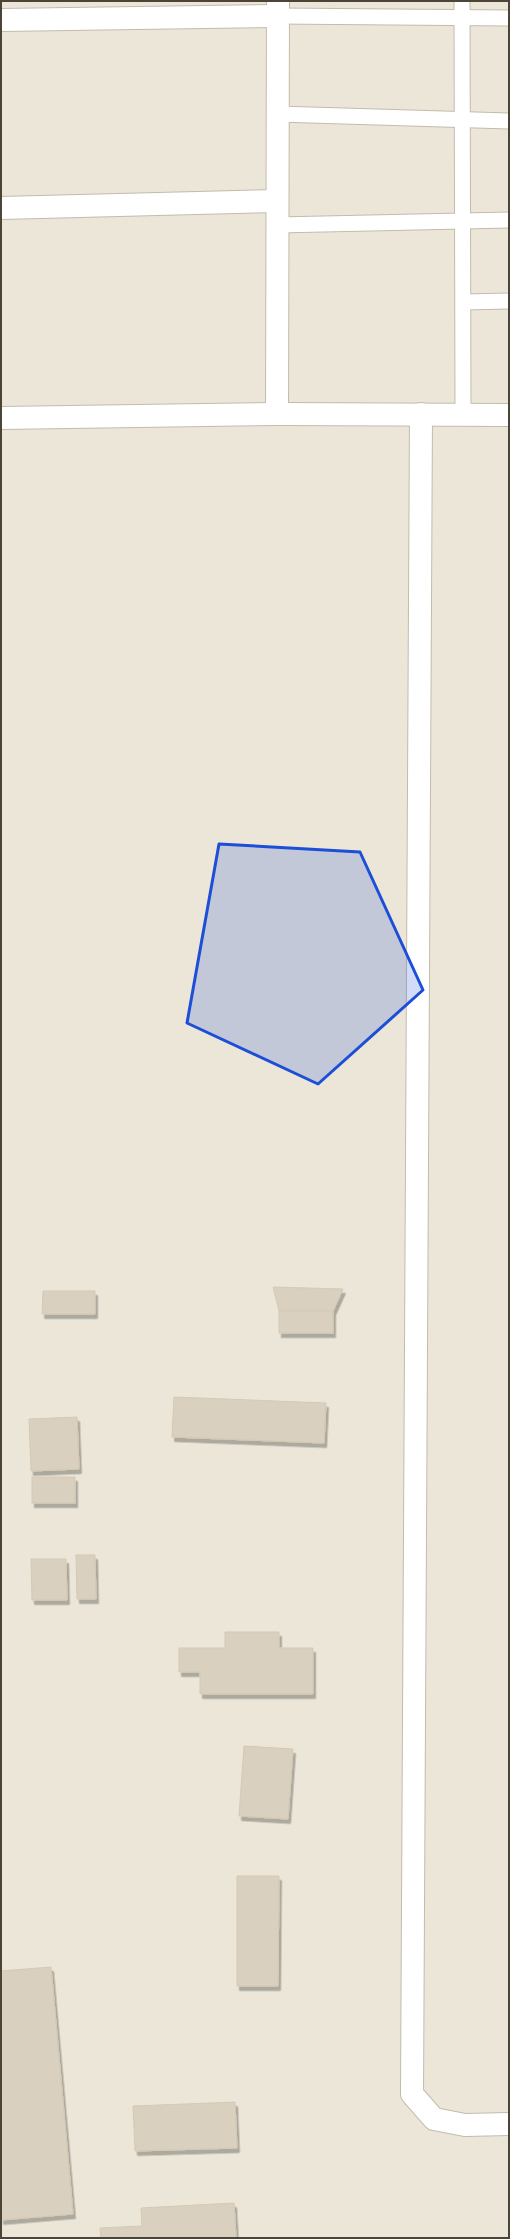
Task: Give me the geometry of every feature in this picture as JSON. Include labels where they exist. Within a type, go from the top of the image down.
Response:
[{"type":"street","points":[[1,20],[278,8],[277,414]]},
{"type":"street","points":[[1,208],[277,201]]},
{"type":"street","points":[[1,418],[277,414],[509,415]]},
{"type":"street","points":[[421,414],[412,2094],[434,2119],[465,2125],[509,2124]]},
{"type":"lane","points":[[462,1],[464,221],[463,414]]},
{"type":"lane","points":[[278,8],[462,18],[509,18]]},
{"type":"lane","points":[[277,114],[509,121]]},
{"type":"lane","points":[[277,225],[509,220]]},
{"type":"lane","points":[[464,302],[509,301]]},
{"type":"highlighted area","points":[[219,844],[360,852],[423,990],[318,1084],[187,1023]]},
{"type":"shaded area","points":[[1,1],[509,1],[509,2238],[1,2238]]},
{"type":"building","points":[[273,1287],[343,1289],[333,1311],[279,1311]]},
{"type":"building","points":[[43,1291],[95,1291],[95,1314],[42,1314]]},
{"type":"building","points":[[279,1311],[333,1311],[333,1333],[279,1333]]},
{"type":"building","points":[[174,1397],[326,1403],[324,1443],[172,1437]]},
{"type":"building","points":[[77,1417],[79,1469],[31,1471],[29,1419]]},
{"type":"building","points":[[32,1477],[75,1477],[75,1503],[32,1503]]},
{"type":"building","points":[[76,1555],[95,1555],[96,1599],[77,1599]]},
{"type":"building","points":[[31,1559],[66,1559],[67,1600],[32,1600]]},
{"type":"building","points":[[225,1632],[279,1632],[279,1648],[313,1648],[313,1694],[200,1694],[200,1672],[179,1672],[179,1648],[225,1648]]},
{"type":"building","points":[[244,1746],[293,1749],[288,1819],[239,1816]]},
{"type":"building","points":[[237,1876],[279,1876],[278,1986],[237,1986]]},
{"type":"building","points":[[51,1967],[73,2214],[1,2220],[1,1971]]},
{"type":"building","points":[[235,2102],[237,2148],[135,2151],[133,2106]]},
{"type":"building","points":[[234,2203],[236,2238],[101,2238],[100,2228],[142,2226],[141,2208]]}]
